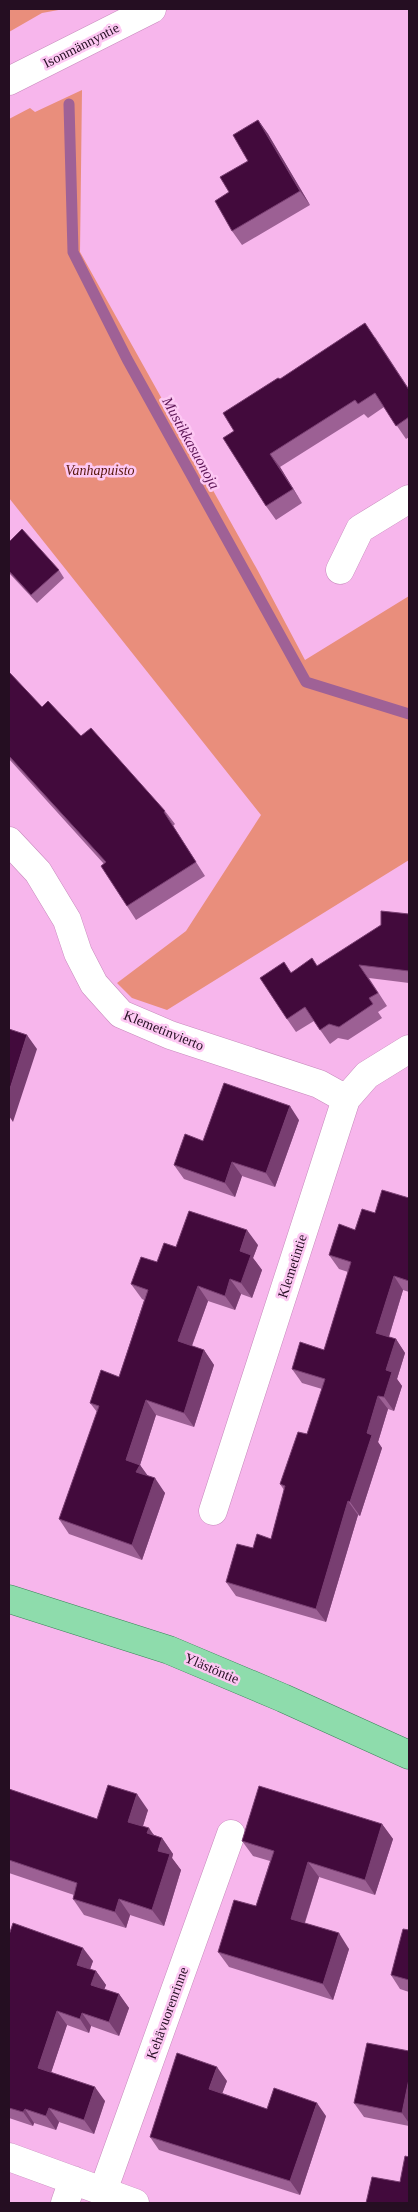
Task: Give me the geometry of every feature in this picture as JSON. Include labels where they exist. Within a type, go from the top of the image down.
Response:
[{"type":"main road","name":"Ylästöntie","points":[[9,1599],[169,1650],[283,1698],[409,1755]]},
{"type":"street","name":"Isonmännyntie","points":[[9,81],[152,9]]},
{"type":"street","points":[[340,570],[360,529],[409,499]]},
{"type":"street","name":"Klemetinvierto","points":[[9,841],[38,872],[66,920],[78,953],[94,984],[121,1014],[170,1035],[319,1084],[346,1099]]},
{"type":"street","name":"Klemetintie","points":[[213,1511],[346,1099],[367,1075],[409,1049]]},
{"type":"street","name":"Kehävuorenrinne","points":[[103,2191],[231,1834]]},
{"type":"street","points":[[9,2157],[69,2192],[103,2191],[135,2203]]},
{"type":"green space","points":[[9,9],[64,9],[42,13],[9,32]]},
{"type":"green space","name":"Vanhapuisto","points":[[82,90],[80,252],[258,571],[305,660],[409,596],[409,860],[167,1010],[132,998],[117,983],[186,931],[261,815],[9,498],[9,119],[30,108],[35,112]]},
{"type":"building","points":[[258,120],[300,191],[232,231],[215,201],[229,192],[220,177],[248,161],[233,135]]},
{"type":"building","points":[[365,323],[409,390],[409,417],[396,426],[375,393],[358,404],[355,400],[270,454],[293,489],[266,506],[223,438],[234,431],[223,413],[278,378],[280,379]]},
{"type":"building","points":[[22,529],[59,570],[31,595],[9,571],[9,542]]},
{"type":"building","points":[[9,672],[42,707],[48,701],[81,736],[91,728],[165,811],[196,862],[127,906],[101,866],[106,862],[9,756]]},
{"type":"building","points":[[381,911],[409,914],[409,971],[359,965],[378,993],[369,998],[373,1004],[339,1027],[329,1024],[320,1030],[305,1007],[287,1019],[260,978],[284,962],[291,973],[312,958],[317,966],[381,925]]},
{"type":"building","points":[[9,1029],[27,1035],[9,1092]]},
{"type":"building","points":[[224,1083],[290,1106],[266,1173],[232,1162],[225,1183],[174,1165],[185,1134],[203,1141]]},
{"type":"building","points":[[382,1190],[409,1198],[409,1281],[394,1276],[376,1333],[396,1339],[386,1370],[392,1372],[384,1397],[378,1396],[367,1433],[372,1435],[350,1502],[348,1501],[316,1609],[226,1582],[237,1544],[253,1548],[257,1534],[271,1539],[285,1486],[280,1484],[298,1432],[307,1434],[325,1379],[292,1369],[300,1342],[324,1350],[351,1262],[329,1255],[339,1224],[355,1230],[362,1209],[375,1213]]},
{"type":"building","points":[[189,1211],[247,1230],[240,1251],[251,1255],[241,1283],[230,1279],[225,1296],[198,1286],[178,1341],[204,1350],[184,1413],[146,1400],[126,1460],[140,1465],[136,1472],[155,1478],[132,1545],[59,1519],[99,1406],[90,1403],[101,1370],[119,1377],[148,1290],[131,1284],[141,1257],[157,1262],[164,1243],[176,1247]]},
{"type":"building","points":[[108,1785],[137,1794],[128,1822],[149,1828],[147,1833],[162,1838],[158,1851],[170,1854],[152,1910],[119,1899],[115,1912],[73,1899],[77,1883],[9,1860],[9,1789],[97,1819]]},
{"type":"building","points":[[259,1786],[382,1824],[365,1880],[308,1862],[291,1919],[339,1933],[323,1984],[218,1952],[234,1900],[256,1906],[274,1851],[242,1841]]},
{"type":"building","points":[[13,1923],[83,1948],[77,1965],[96,1971],[91,1985],[119,1994],[109,2022],[82,2013],[80,2019],[57,2011],[38,2068],[95,2087],[84,2120],[49,2108],[46,2116],[25,2109],[23,2112],[9,2108],[9,1935]]},
{"type":"building","points":[[403,1929],[409,1930],[409,1980],[391,1975]]},
{"type":"building","points":[[367,2043],[409,2051],[409,2079],[402,2113],[354,2103]]},
{"type":"building","points":[[177,2053],[217,2067],[209,2089],[267,2109],[274,2088],[317,2103],[290,2181],[150,2137]]},
{"type":"building","points":[[405,2156],[409,2157],[409,2203],[366,2203],[372,2177],[400,2182]]},
{"type":"waterway","name":"Mustikkasuonoja","points":[[69,104],[73,252],[127,359],[306,682],[409,714]]}]
